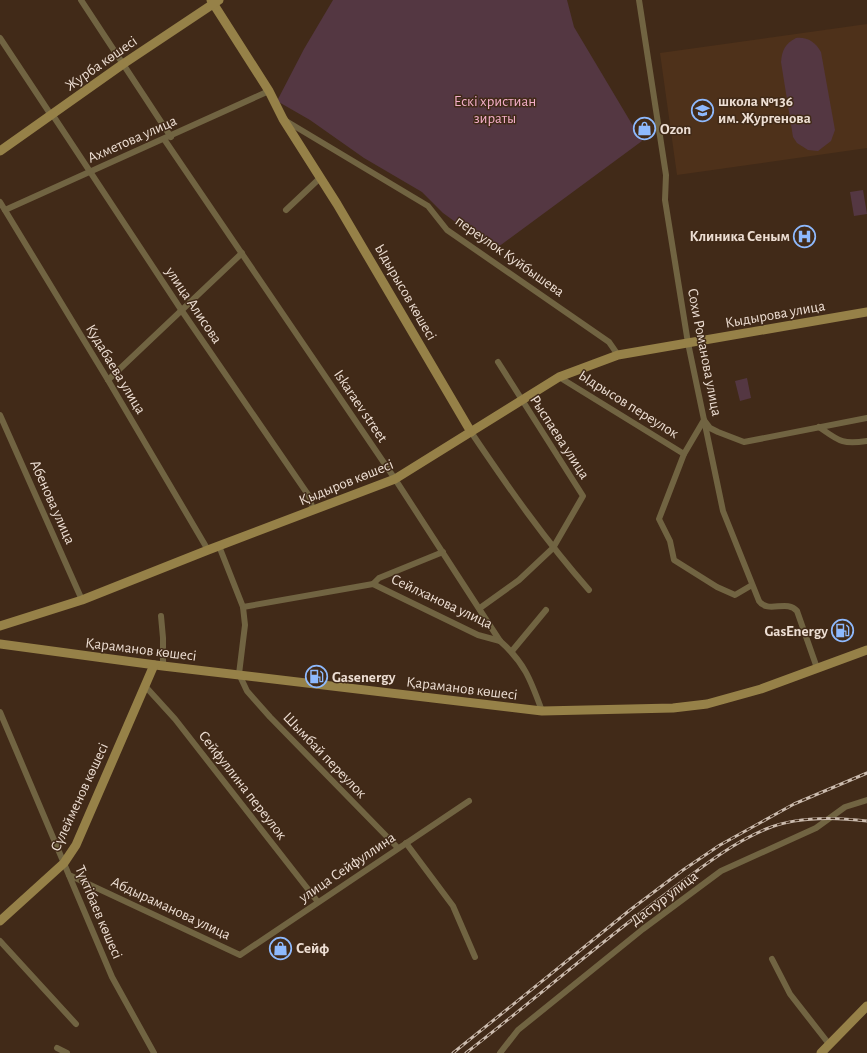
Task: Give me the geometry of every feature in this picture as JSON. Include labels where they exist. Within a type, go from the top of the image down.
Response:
[{"type":"street","points":[[81,0],[171,137]]},
{"type":"street","name":"Сохи Романова улица","points":[[639,0],[666,175],[665,200],[688,343],[723,511],[752,585],[762,605],[792,607],[797,611],[817,668]]},
{"type":"street","name":"Журба көшесі","points":[[0,151],[214,1]]},
{"type":"street","name":"Ыдырысов көшесі","points":[[214,1],[269,92],[282,119],[320,178],[471,432],[530,519],[589,590]]},
{"type":"street","name":"улица Алисова","points":[[0,38],[182,311],[309,496],[313,510]]},
{"type":"street","name":"Ахметова улица","points":[[5,210],[269,92]]},
{"type":"street","name":"переулок Куйбышева","points":[[282,119],[428,206],[447,230],[609,342],[618,355]]},
{"type":"street","name":"Iskaraev street","points":[[164,140],[395,480],[480,608],[500,641],[518,657],[529,677],[542,711]]},
{"type":"street","points":[[286,210],[320,178]]},
{"type":"street","name":"Кудабаева улица","points":[[0,202],[108,380],[208,550]]},
{"type":"street","points":[[108,380],[242,253]]},
{"type":"street","name":"Кыдырова улица","points":[[688,343],[867,312]]},
{"type":"street","name":"Қыдыров көшесі","points":[[0,626],[82,600],[208,550],[395,480],[559,377],[618,355],[688,343]]},
{"type":"street","name":"Рыспаева улица","points":[[480,608],[519,580],[553,548],[583,496],[498,362]]},
{"type":"street","name":"Ыдрысов переулок","points":[[559,377],[684,454]]},
{"type":"street","name":"Абенова улица","points":[[0,416],[82,600]]},
{"type":"street","points":[[752,585],[735,595],[717,587],[674,560],[670,541],[659,519],[684,454],[704,420],[710,428],[732,439],[744,442],[867,418]]},
{"type":"street","points":[[819,427],[838,440],[848,444],[867,441]]},
{"type":"street","points":[[220,546],[244,607],[245,625],[239,674]]},
{"type":"street","name":"Сейлханова улица","points":[[244,607],[373,584],[379,578],[443,552]]},
{"type":"street","name":"Сейлханова улица","points":[[373,584],[478,635],[500,641]]},
{"type":"street","points":[[512,651],[546,610]]},
{"type":"street","points":[[159,666],[163,638],[160,616]]},
{"type":"street","name":"Қараманов көшесі","points":[[0,644],[159,666],[239,674],[542,711],[673,708],[707,704],[743,695],[867,650]]},
{"type":"street","name":"Сүлейменов көшесі","points":[[0,920],[64,863],[76,845],[145,686],[159,666]]},
{"type":"street","name":"Шымбай переулок","points":[[239,674],[247,691],[270,717],[398,848]]},
{"type":"street","name":"Сейфуллина переулок","points":[[145,686],[175,719],[318,902]]},
{"type":"street","name":"Түктібаев көшесі","points":[[0,712],[112,977],[154,1053]]},
{"type":"street","name":"Дастур улица","points":[[500,1053],[518,1030],[643,929],[721,871],[816,828],[845,807],[867,800]]},
{"type":"street","name":"улица Сейфуллина","points":[[240,955],[469,801]]},
{"type":"street","points":[[406,843],[453,906],[475,957]]},
{"type":"street","name":"Абдыраманова улица","points":[[69,875],[240,955]]},
{"type":"street","points":[[0,941],[76,1024]]},
{"type":"street","points":[[772,959],[790,994],[829,1044]]},
{"type":"street","points":[[821,1053],[867,1006]]},
{"type":"street","points":[[56,1048],[66,1053]]},
{"type":"shaded area","points":[[867,24],[867,148],[677,175],[660,53]]},
{"type":"green space","name":"Ескі христиан зираты","points":[[333,0],[567,0],[574,27],[642,141],[494,250],[443,213],[422,192],[364,158],[310,120],[277,101],[304,49]]},
{"type":"green space","points":[[796,38],[808,39],[816,45],[821,52],[835,130],[831,141],[818,151],[808,150],[797,143],[793,137],[781,62],[782,54],[785,48]]},
{"type":"green space","points":[[863,190],[867,214],[854,216],[850,192]]},
{"type":"green space","points":[[747,378],[751,398],[740,401],[735,381]]},
{"type":"railway","points":[[453,1053],[630,910],[683,870],[720,845],[794,804],[867,773]]},
{"type":"railway","points":[[466,1053],[641,912],[702,867],[740,842],[766,829],[790,822],[829,818],[867,821]]},
{"type":"place","name":"школа №136 им. Жургенова","points":[[702,110]]},
{"type":"place","name":"Ozon","points":[[645,129]]},
{"type":"place","name":"Клиника Сеным","points":[[805,236]]},
{"type":"place","name":"GasEnergy","points":[[843,631]]},
{"type":"place","name":"Gasenergy","points":[[317,677]]},
{"type":"place","name":"Сейф","points":[[281,948]]}]
